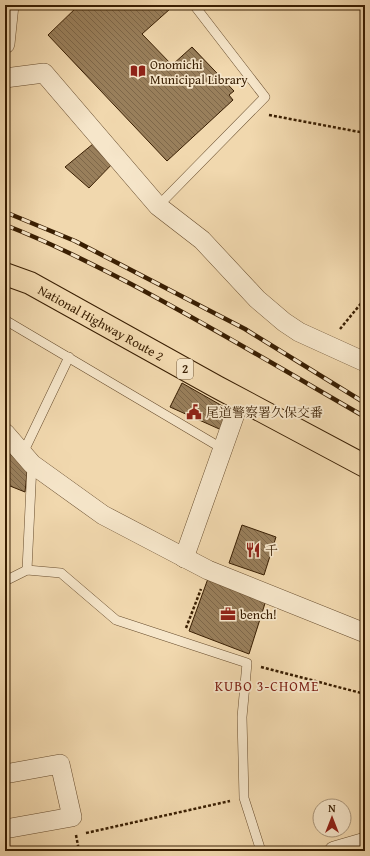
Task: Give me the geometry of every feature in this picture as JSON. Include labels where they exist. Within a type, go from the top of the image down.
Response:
[{"type":"highway","name":"National Highway Route 2","points":[[5,274],[30,283],[240,400],[365,466]]},
{"type":"street","points":[[5,44],[9,5]]},
{"type":"street","points":[[5,78],[44,73],[158,206],[202,240],[257,299],[298,332],[365,362]]},
{"type":"street","points":[[184,558],[240,400]]},
{"type":"street","points":[[5,433],[27,458],[104,515],[208,570],[365,633]]},
{"type":"street","points":[[5,774],[60,764],[74,826],[5,829]]},
{"type":"street","points":[[334,851],[365,842]]},
{"type":"lane","points":[[158,206],[265,97],[194,5]]},
{"type":"lane","points":[[5,320],[223,449]]},
{"type":"lane","points":[[27,570],[27,458],[69,357]]},
{"type":"lane","points":[[5,581],[27,570],[61,573],[116,620],[247,663],[242,717],[244,798],[261,851]]},
{"type":"path","points":[[251,112],[365,133]]},
{"type":"path","points":[[328,346],[363,301],[365,301]]},
{"type":"path","points":[[181,642],[208,570]]},
{"type":"path","points":[[247,663],[365,694]]},
{"type":"path","points":[[79,851],[74,826],[244,798]]},
{"type":"building","points":[[79,5],[166,5],[170,9],[142,34],[172,65],[192,47],[234,91],[229,95],[233,100],[167,161],[48,35]]},
{"type":"building","points":[[99,139],[116,160],[89,188],[65,167]]},
{"type":"building","points":[[182,383],[233,412],[226,432],[170,407]]},
{"type":"building","points":[[5,437],[28,464],[25,492],[5,484]]},
{"type":"building","name":"千","points":[[242,525],[276,537],[264,575],[229,563]]},
{"type":"building","name":"bench!","points":[[210,573],[267,597],[249,654],[189,631]]},
{"type":"railway","points":[[5,212],[75,241],[245,329],[365,403]]},
{"type":"railway","points":[[5,225],[53,246],[131,284],[365,417]]},
{"type":"place","name":"Onomichi Municipal Library","points":[[138,71]]},
{"type":"place","name":"尾道警察署久保交番","points":[[194,412]]},
{"type":"place","name":"千","points":[[253,550]]},
{"type":"place","name":"bench!","points":[[228,614]]},
{"type":"district","name":"KUBO 3-CHOME","points":[[267,686]]}]
